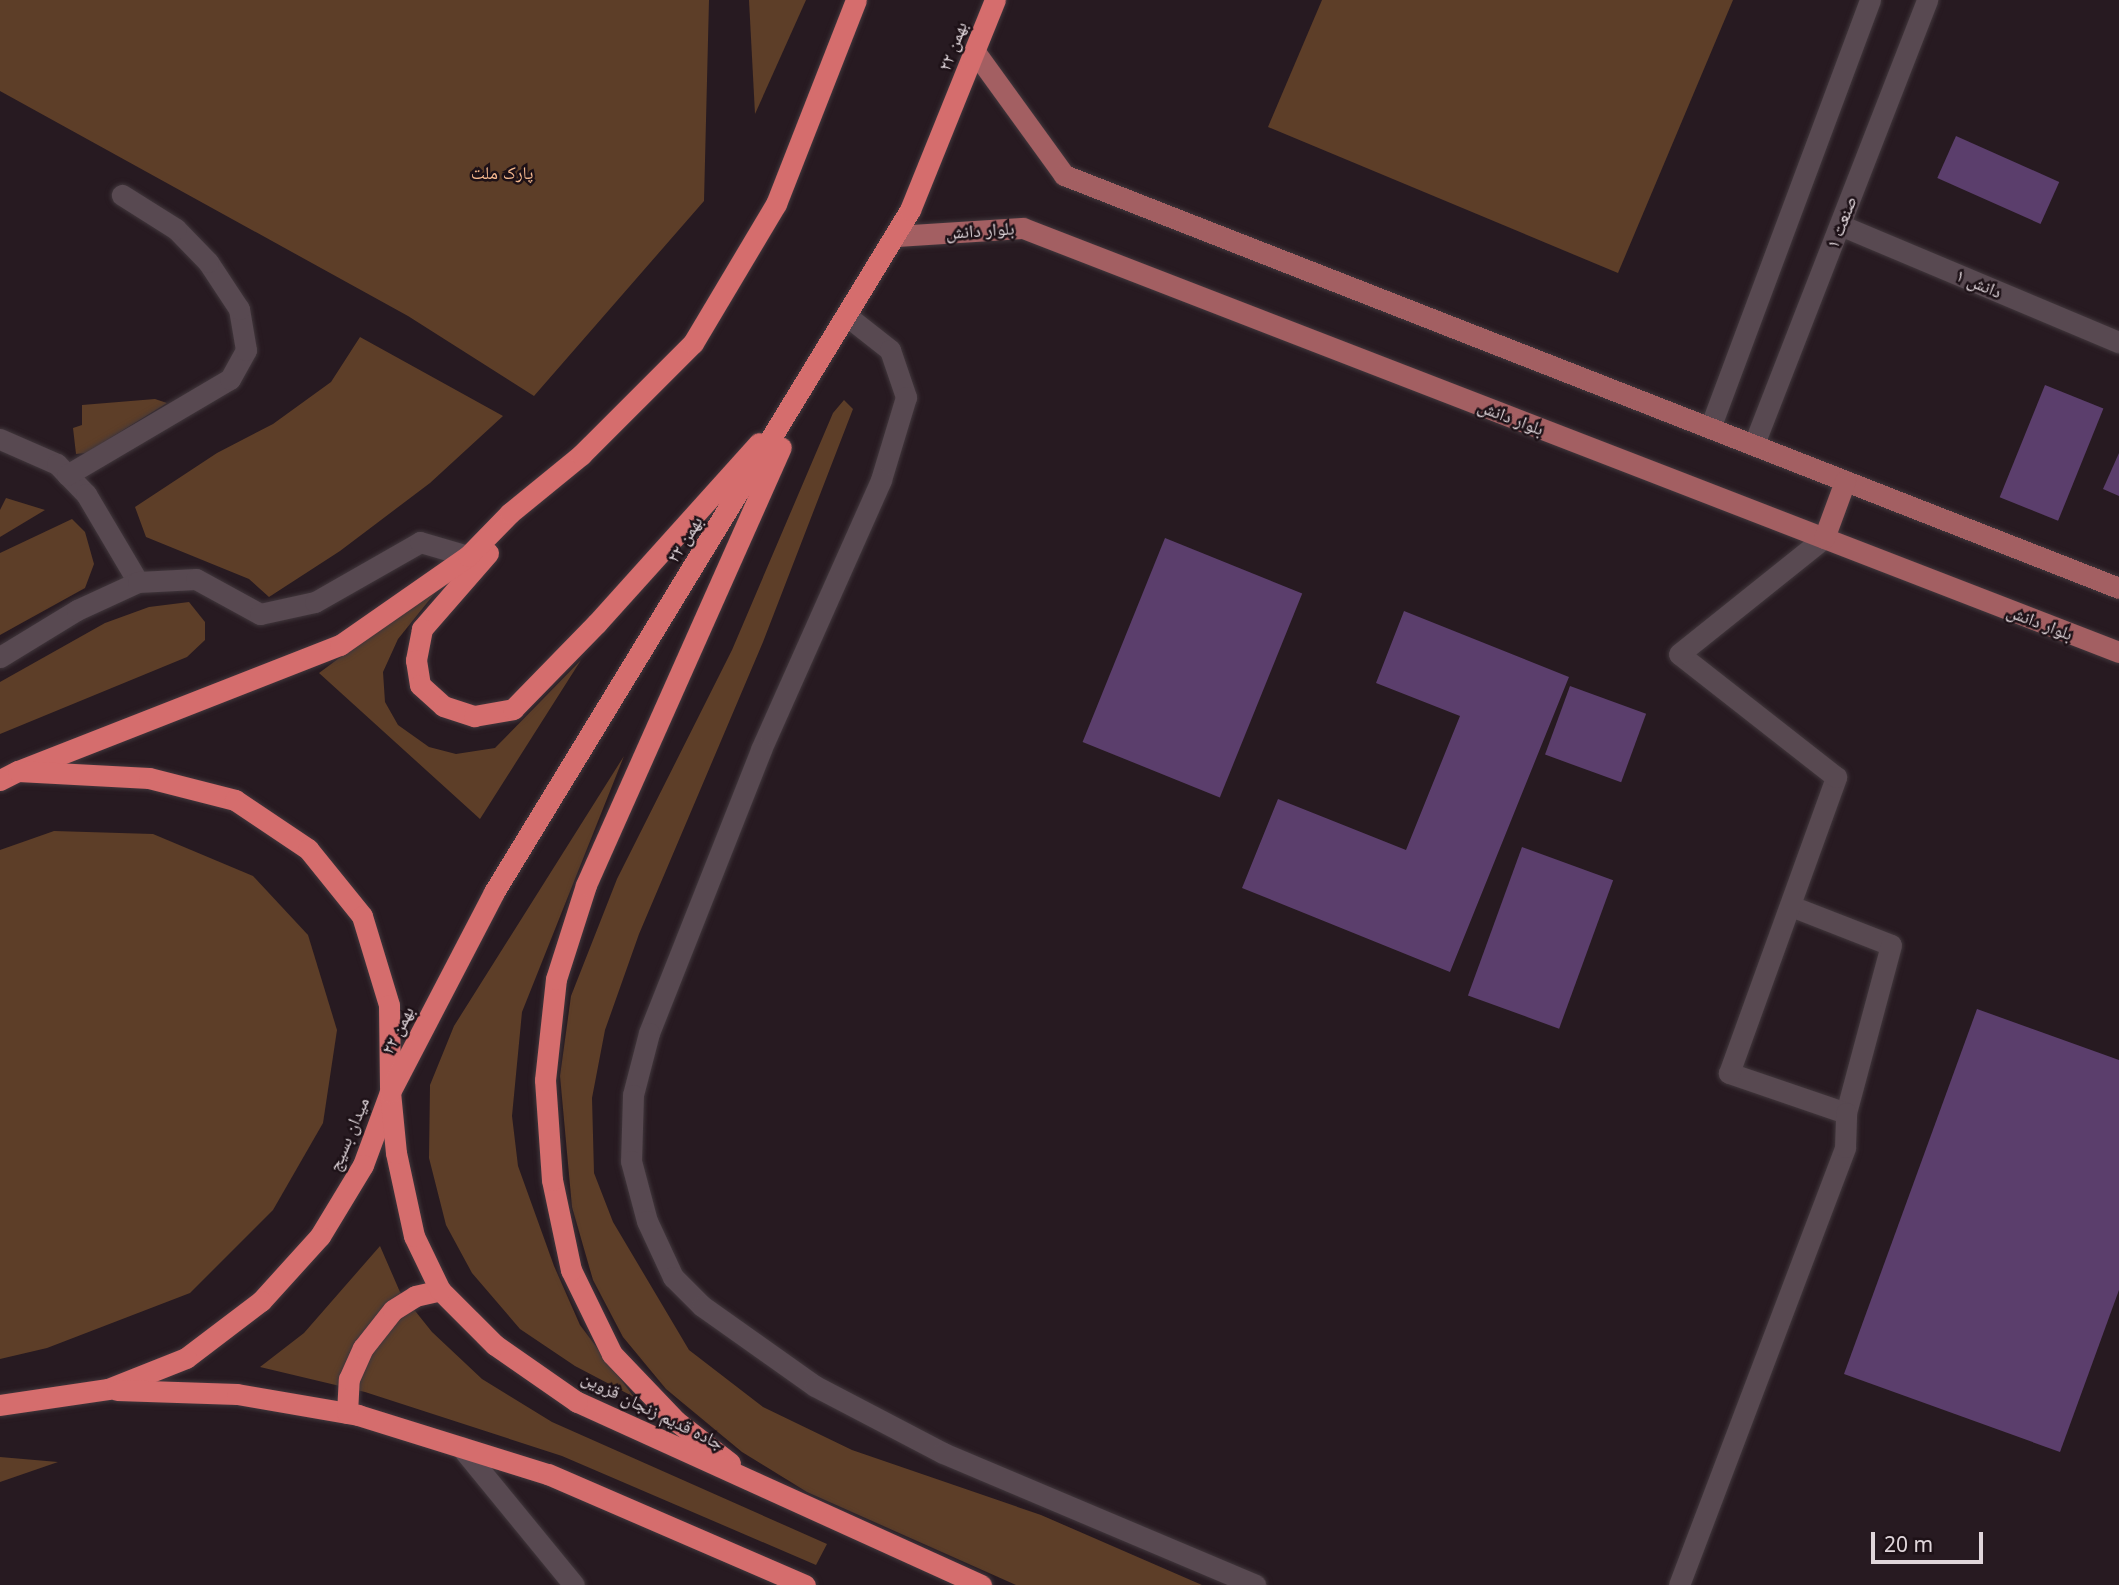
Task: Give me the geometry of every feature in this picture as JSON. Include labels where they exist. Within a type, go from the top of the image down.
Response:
[{"type":"highway","points":[[794,403],[597,623],[513,709],[474,716],[443,706],[420,685],[416,660],[422,629],[580,455],[693,343],[776,204],[856,0]]},
{"type":"highway","name":"۲۲ بهمن","points":[[390,1092],[494,892],[895,236],[995,0]]},
{"type":"highway","points":[[759,1486],[676,1421],[612,1354],[570,1270],[552,1180],[545,1080],[556,979],[586,885],[820,362]]},
{"type":"highway","points":[[9,776],[341,645],[468,556],[510,513],[580,455]]},
{"type":"highway","name":"میدان بسیج","points":[[0,1405],[108,1389],[186,1358],[261,1301],[320,1236],[363,1164],[390,1092],[389,1005],[362,916],[307,849],[235,800],[149,778],[9,776]]},
{"type":"highway","name":"جاده قدیم زنجان قزوین","points":[[390,1092],[396,1153],[414,1236],[440,1290],[495,1345],[576,1402],[981,1585]]},
{"type":"highway","points":[[347,1413],[349,1379],[369,1341],[393,1310],[415,1296],[440,1290]]},
{"type":"highway","points":[[108,1389],[237,1394],[347,1413],[548,1474],[806,1585]]},
{"type":"main road","points":[[975,52],[1063,176],[2119,588]]},
{"type":"main road","name":"بلوار دانش","points":[[895,236],[1023,228],[2119,652]]},
{"type":"main road","points":[[1824,538],[1846,481]]},
{"type":"street","points":[[1710,428],[1870,0]]},
{"type":"street","name":"صنعت ۱","points":[[1754,444],[1927,0]]},
{"type":"street","points":[[67,475],[230,379],[246,349],[239,309],[208,262],[176,229],[122,195]]},
{"type":"street","name":"دانش ۱","points":[[1839,225],[2119,342]]},
{"type":"street","points":[[847,316],[890,349],[906,397],[881,480],[761,750],[649,1033],[633,1095],[631,1161],[647,1221],[673,1277],[702,1306],[815,1386],[943,1452],[1255,1585]]},
{"type":"street","points":[[0,439],[57,464],[86,494],[138,582]]},
{"type":"street","points":[[1824,538],[1679,654],[1836,777],[1729,1073],[1846,1112]]},
{"type":"street","points":[[0,657],[76,610],[138,582],[196,579],[260,614],[314,602],[420,542],[468,556]]},
{"type":"street","points":[[1679,1585],[1845,1147],[1846,1112],[1891,945],[1791,906]]},
{"type":"street","points":[[461,1447],[574,1585]]},
{"type":"green space","name":"پارک ملت","points":[[0,0],[709,0],[704,201],[534,396],[408,316],[0,91]]},
{"type":"green space","points":[[749,0],[806,0],[755,114]]},
{"type":"green space","points":[[1322,0],[1733,0],[1618,273],[1268,127]]},
{"type":"green space","points":[[360,337],[503,416],[430,483],[340,551],[269,597],[249,579],[146,537],[135,507],[217,453],[273,424],[331,382]]},
{"type":"green space","points":[[155,399],[167,403],[86,453],[76,454],[73,428],[82,425],[82,405]]},
{"type":"green space","points":[[844,400],[853,409],[763,642],[639,934],[605,1030],[592,1098],[594,1173],[613,1222],[689,1350],[763,1407],[852,1450],[1041,1515],[1202,1585],[1016,1585],[807,1492],[742,1452],[666,1389],[623,1337],[593,1280],[572,1207],[560,1076],[571,996],[617,879],[732,650],[833,413]]},
{"type":"green space","points":[[6,498],[45,510],[0,537],[0,510]]},
{"type":"green space","points":[[72,519],[85,532],[94,564],[85,588],[0,635],[0,553]]},
{"type":"green space","points":[[447,578],[398,639],[383,672],[385,702],[398,725],[429,747],[456,754],[495,748],[581,660],[480,819],[319,673]]},
{"type":"green space","points":[[189,602],[205,622],[205,640],[187,657],[0,734],[0,682],[105,623],[149,607]]},
{"type":"green space","points":[[624,756],[522,1012],[512,1116],[518,1166],[554,1266],[580,1325],[634,1397],[575,1366],[520,1329],[472,1273],[446,1225],[429,1158],[430,1085],[454,1026]]},
{"type":"green space","points":[[54,831],[153,834],[253,876],[308,935],[337,1030],[323,1123],[273,1210],[190,1293],[47,1348],[0,1359],[0,850]]},
{"type":"green space","points":[[380,1246],[400,1292],[432,1332],[482,1379],[552,1422],[827,1544],[816,1565],[562,1456],[365,1392],[260,1367],[304,1333]]},
{"type":"green space","points":[[0,1457],[58,1462],[0,1482]]},
{"type":"building","points":[[1956,136],[2059,182],[2041,224],[1937,178]]},
{"type":"building","points":[[2045,385],[2103,409],[2058,521],[2000,497]]},
{"type":"building","points":[[2119,453],[2119,496],[2103,489]]},
{"type":"building","points":[[1165,538],[1302,593],[1220,797],[1083,742]]},
{"type":"building","points":[[1404,611],[1569,677],[1450,972],[1242,888],[1278,799],[1406,850],[1460,716],[1376,683]]},
{"type":"building","points":[[1570,686],[1646,714],[1621,782],[1545,755]]},
{"type":"building","points":[[1522,847],[1613,880],[1559,1029],[1468,995]]},
{"type":"building","points":[[1977,1009],[2119,1060],[2119,1290],[2060,1452],[1844,1374]]}]
